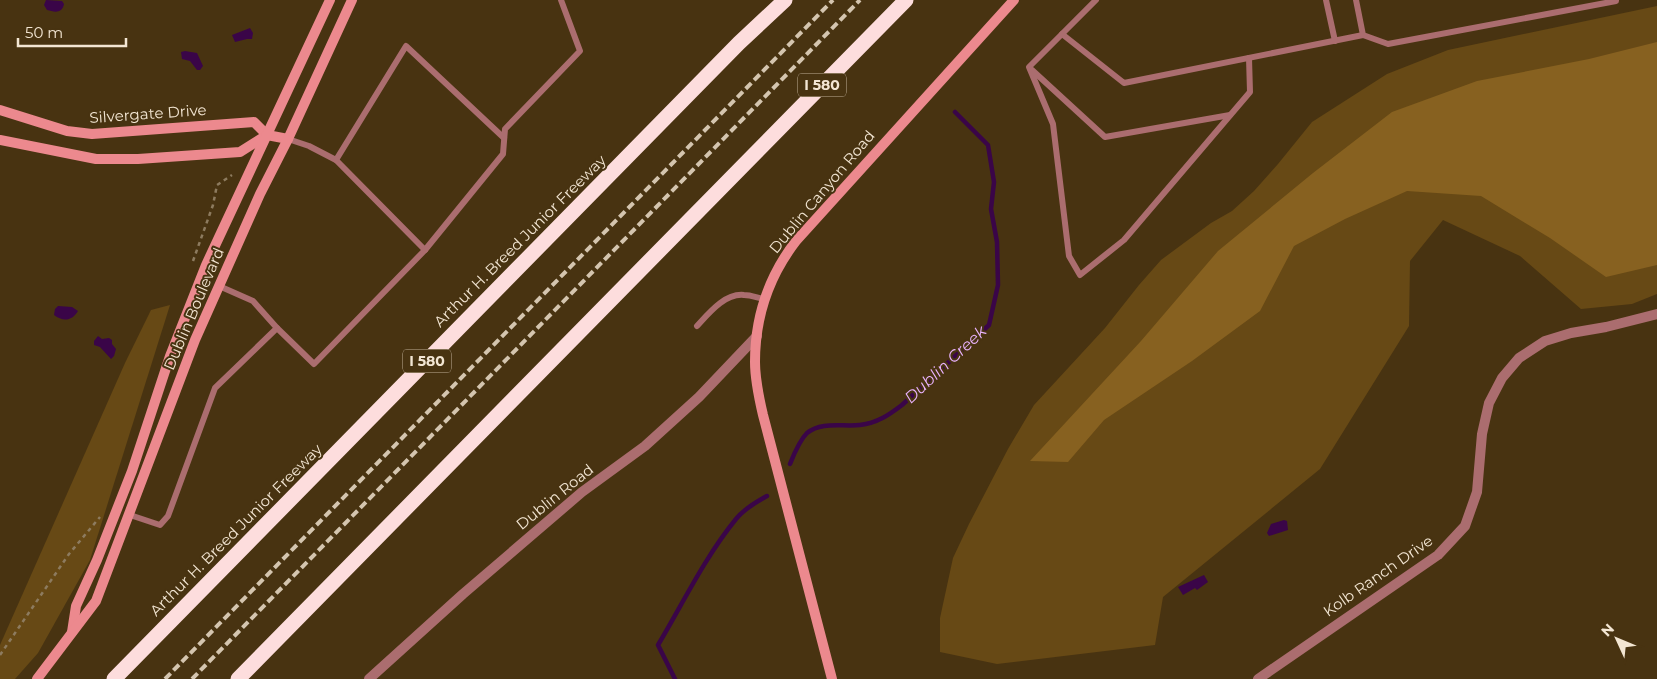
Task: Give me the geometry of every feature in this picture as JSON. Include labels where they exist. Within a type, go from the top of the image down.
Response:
[{"type":"highway","points":[[739,44],[770,0]]},
{"type":"highway","name":"Arthur H. Breed Junior Freeway","points":[[114,679],[739,44],[785,0]]},
{"type":"highway","name":"I 580","points":[[238,679],[906,0]]},
{"type":"street","name":"Dublin Boulevard","points":[[72,632],[76,606],[97,560],[132,471],[170,356],[206,265],[330,0]]},
{"type":"street","name":"Dublin Boulevard","points":[[37,679],[96,601],[195,340],[260,194],[288,139],[352,0]]},
{"type":"street","name":"Dublin Canyon Road","points":[[832,679],[763,415],[755,363],[756,336],[764,299],[777,269],[796,241],[1014,0]]},
{"type":"street","name":"Silvergate Drive","points":[[0,110],[67,131],[92,134],[254,122],[267,135],[288,139]]},
{"type":"street","points":[[0,140],[96,159],[138,159],[240,152],[267,135]]},
{"type":"street","name":"Kolb Ranch Drive","points":[[1258,679],[1438,555],[1465,526],[1478,492],[1482,434],[1489,403],[1502,378],[1519,358],[1546,341],[1571,333],[1606,327],[1657,314]]},
{"type":"street","name":"Dublin Road","points":[[369,679],[463,594],[575,498],[645,446],[699,397],[756,336]]},
{"type":"lane","points":[[220,286],[253,301],[277,328],[314,364],[425,250],[503,154],[505,129],[580,51],[561,0]]},
{"type":"lane","points":[[1029,67],[1096,0]]},
{"type":"lane","points":[[1326,0],[1335,41]]},
{"type":"lane","points":[[1356,0],[1363,35]]},
{"type":"lane","points":[[1062,34],[1124,83],[1363,35],[1388,44],[1616,0]]},
{"type":"lane","points":[[336,160],[406,46],[504,138]]},
{"type":"lane","points":[[1029,67],[1053,124],[1069,256],[1080,275],[1124,240],[1250,92],[1249,58]]},
{"type":"lane","points":[[1029,67],[1105,137],[1230,115]]},
{"type":"lane","points":[[288,139],[308,146],[336,160],[425,250]]},
{"type":"lane","points":[[697,326],[716,307],[733,296],[744,295],[764,299]]},
{"type":"lane","points":[[130,515],[160,525],[168,516],[215,388],[277,328]]},
{"type":"path","points":[[0,655],[69,554],[102,515]]},
{"type":"shaded area","points":[[46,0],[62,1],[64,4],[60,11],[47,10],[44,5]]},
{"type":"shaded area","points":[[1657,6],[1657,294],[1632,304],[1581,309],[1520,256],[1443,220],[1410,261],[1409,326],[1320,469],[1163,597],[1155,645],[997,664],[940,652],[940,618],[953,558],[1008,449],[1034,405],[1105,328],[1161,260],[1211,223],[1232,211],[1254,191],[1312,122],[1387,74],[1448,50]]},
{"type":"shaded area","points":[[250,28],[253,33],[252,39],[235,42],[232,35]]},
{"type":"shaded area","points":[[1657,42],[1657,265],[1606,277],[1550,238],[1481,196],[1407,191],[1345,219],[1294,246],[1260,311],[1192,361],[1104,420],[1068,462],[1030,461],[1141,341],[1218,251],[1313,173],[1392,112],[1477,81],[1589,59]]},
{"type":"shaded area","points":[[181,52],[197,53],[203,66],[200,70],[197,70],[190,61],[182,59]]},
{"type":"shaded area","points":[[170,305],[90,560],[38,653],[15,679],[0,679],[0,645],[125,363],[151,310]]},
{"type":"shaded area","points":[[58,306],[72,307],[78,311],[70,319],[61,319],[54,315],[55,309]]},
{"type":"shaded area","points":[[98,336],[102,339],[109,338],[112,340],[112,344],[116,349],[111,359],[100,347],[94,345],[94,341]]},
{"type":"shaded area","points":[[1284,520],[1287,521],[1288,530],[1269,536],[1267,533],[1271,524]]},
{"type":"shaded area","points":[[1204,575],[1208,582],[1197,590],[1195,588],[1183,595],[1178,587]]},
{"type":"waterway","name":"Dublin Creek","points":[[790,464],[802,440],[813,429],[832,425],[866,424],[883,418],[892,412],[989,325],[998,285],[997,242],[991,209],[994,182],[988,145],[955,112]]},
{"type":"waterway","name":"Dublin Creek","points":[[675,679],[658,645],[704,564],[725,534],[743,512],[767,496]]},
{"type":"railway","points":[[165,679],[833,0]]},
{"type":"railway","points":[[192,679],[860,0]]}]
